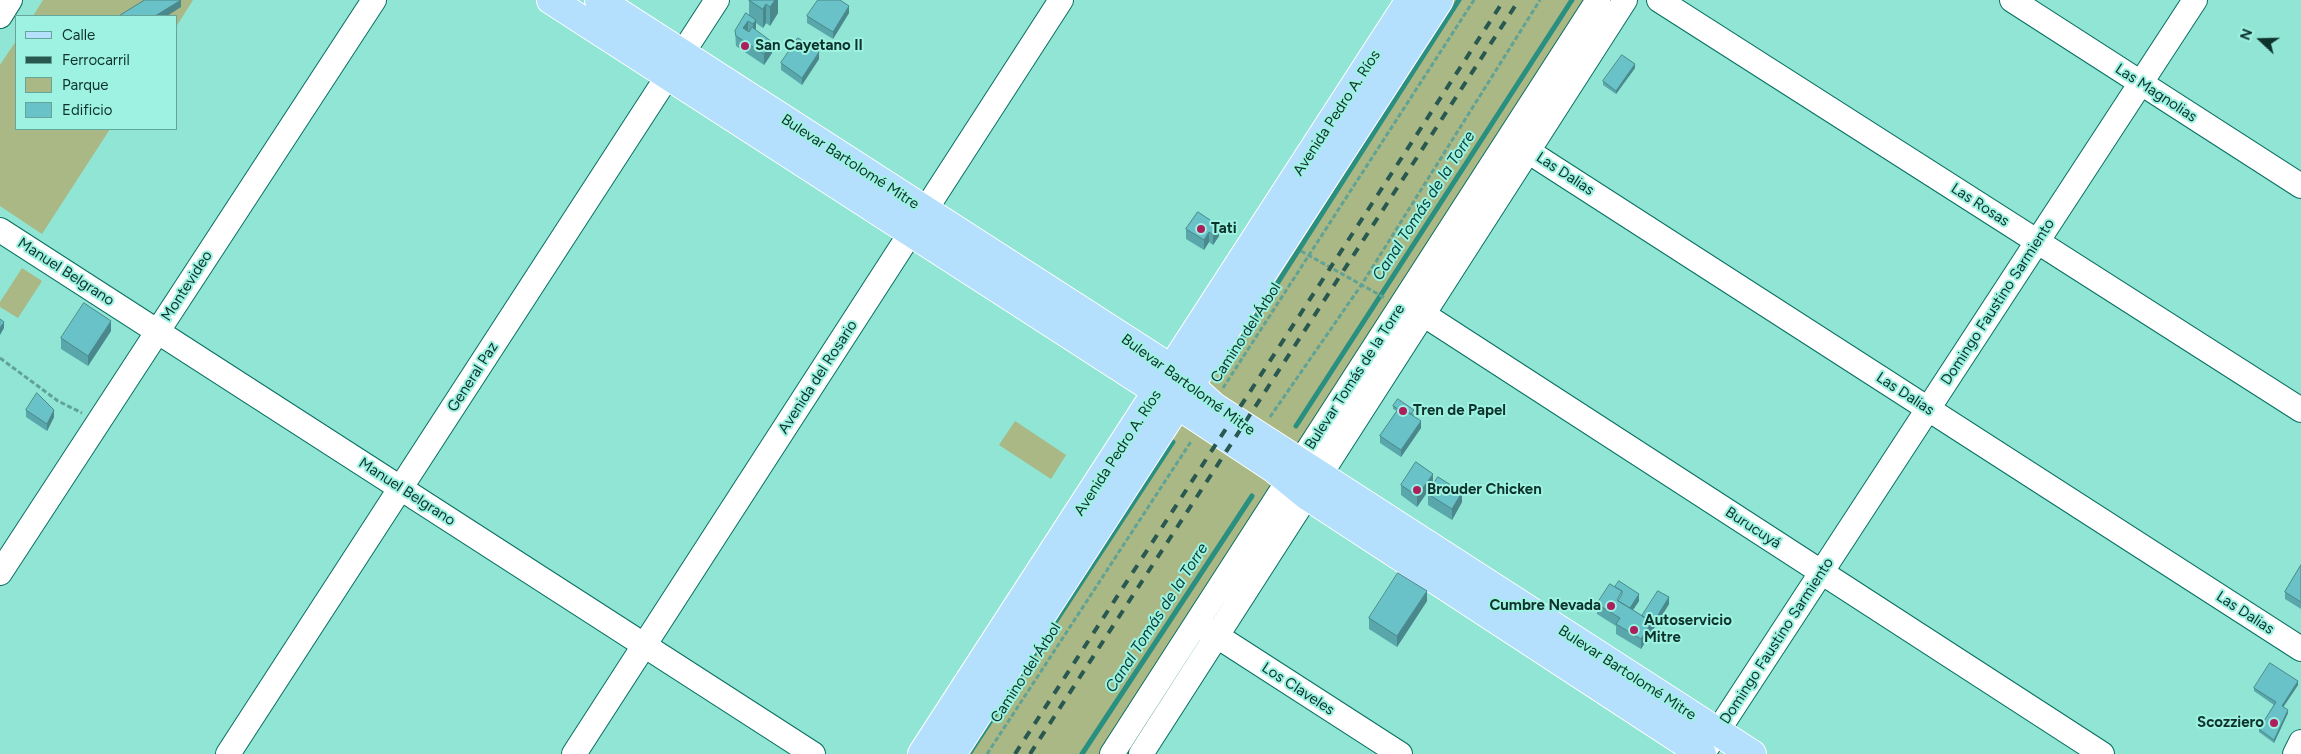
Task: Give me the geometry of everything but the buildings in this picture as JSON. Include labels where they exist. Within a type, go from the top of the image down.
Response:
[{"type":"main road","name":"Bulevar Bartolomé Mitre","points":[[552,0],[675,65],[918,221],[1174,388],[1208,414],[1708,747],[1752,754]]},
{"type":"main road","name":"Bulevar Bartolomé Mitre","points":[[599,0],[675,65]]},
{"type":"main road","name":"Avenida Pedro A. Ríos","points":[[952,754],[1410,0]]},
{"type":"main road","name":"Avenida Pedro A. Ríos","points":[[922,754],[1439,0]]},
{"type":"main road","name":"Bulevar Bartolomé Mitre","points":[[1208,414],[1258,434],[1303,477]]},
{"type":"street","points":[[0,16],[10,0]]},
{"type":"street","name":"Montevideo","points":[[0,573],[374,0]]},
{"type":"street","name":"General Paz","points":[[228,754],[717,0]]},
{"type":"street","name":"Avenida del Rosario","points":[[574,754],[1061,0]]},
{"type":"street","name":"Bulevar Tomás de la Torre","points":[[1519,144],[1598,0]]},
{"type":"street","name":"Bulevar Tomás de la Torre","points":[[1112,754],[1206,629],[1303,477],[1405,305],[1519,144],[1625,0]]},
{"type":"street","name":"Las Rosas","points":[[1659,0],[2301,410]]},
{"type":"street","name":"Las Magnolias","points":[[2012,0],[2301,186]]},
{"type":"street","name":"Domingo Faustino Sarmiento","points":[[1708,747],[2195,0]]},
{"type":"street","name":"Las Dalias","points":[[1519,144],[2301,649]]},
{"type":"street","name":"Manuel Belgrano","points":[[0,230],[813,754]]},
{"type":"street","name":"Burucuyá","points":[[1405,305],[2102,754]]},
{"type":"street","name":"Bulevar Tomás de la Torre","points":[[1141,754],[1206,629]]},
{"type":"street","name":"Los Claveles","points":[[1206,629],[1400,754]]},
{"type":"street","points":[[2295,754],[2301,742]]},
{"type":"path","name":"Camino del Árbol","points":[[987,754],[1474,0]]},
{"type":"path","points":[[1258,434],[1362,284],[1540,0]]},
{"type":"path","points":[[1300,251],[1405,305]]},
{"type":"path","points":[[0,358],[58,401],[99,422]]},
{"type":"green space","points":[[43,0],[193,0],[178,24],[178,15],[34,15]]},
{"type":"green space","points":[[1410,0],[1598,0],[1112,754],[922,754]]},
{"type":"green space","points":[[15,42],[15,130],[109,130],[42,234],[0,206],[0,65]]},
{"type":"green space","points":[[22,268],[42,281],[18,318],[0,307],[0,302]]},
{"type":"green space","points":[[1015,421],[1066,455],[1051,479],[999,445]]},
{"type":"waterway","points":[[1223,368],[1459,0]]},
{"type":"waterway","name":"Canal Tomás de la Torre","points":[[1296,426],[1572,0]]},
{"type":"waterway","points":[[969,754],[1173,442]]},
{"type":"waterway","name":"Canal Tomás de la Torre","points":[[1082,754],[1252,496]]},
{"type":"railway","points":[[1015,754],[1504,0]]},
{"type":"railway","points":[[1030,754],[1519,0]]},
{"type":"place","name":"San Cayetano II","points":[[745,46]]},
{"type":"place","name":"Tati","points":[[1201,229]]},
{"type":"place","name":"Tren de Papel","points":[[1403,411]]},
{"type":"place","name":"Brouder Chicken","points":[[1417,490]]},
{"type":"place","name":"Cumbre Nevada","points":[[1611,606]]},
{"type":"place","name":"Autoservicio Mitre","points":[[1634,630]]},
{"type":"place","name":"Scozziero","points":[[2274,723]]}]
